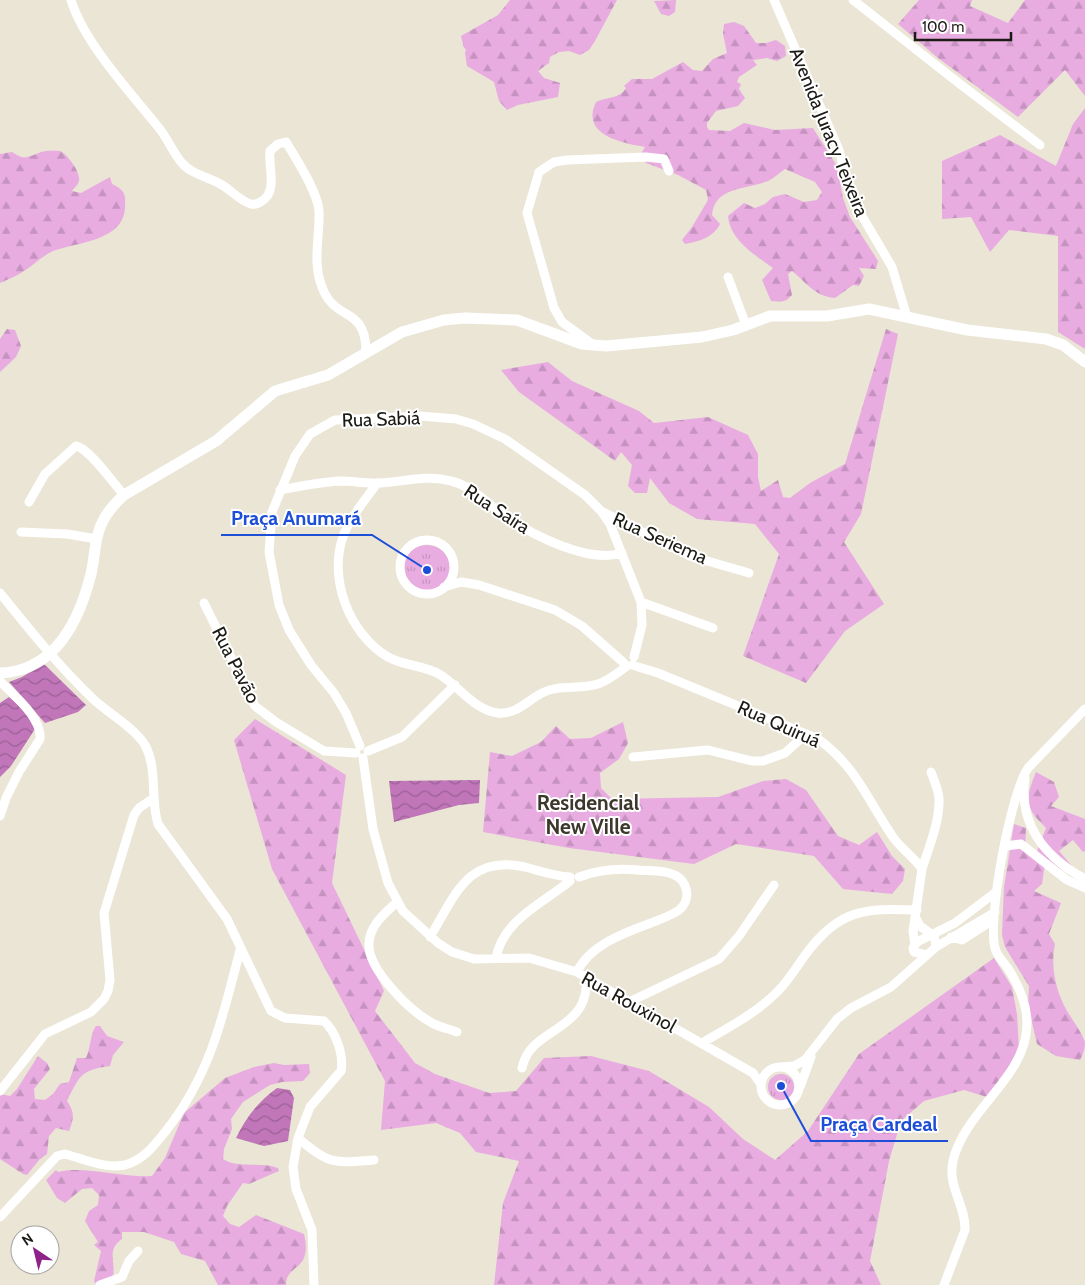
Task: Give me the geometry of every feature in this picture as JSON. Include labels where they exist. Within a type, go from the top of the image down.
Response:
[{"type":"main road","points":[[0,674],[14,673],[27,669],[50,655],[71,629],[80,610],[91,574],[97,539],[105,516],[124,495],[216,441],[275,391],[328,374],[416,326],[465,318],[517,320],[582,344],[594,346],[702,337],[781,315],[827,316],[868,309],[967,330],[1046,338],[1063,346],[1085,362]]},
{"type":"street","points":[[71,0],[77,17],[92,41],[137,103],[161,129],[178,158],[187,168],[222,184],[250,204],[256,204],[262,201],[269,192],[270,151],[282,142],[287,143],[318,205],[317,263],[323,290],[337,309],[353,317],[364,330],[366,352]]},
{"type":"street","name":"Avenida Juracy Teixeira","points":[[774,0],[839,150],[852,200],[892,267],[907,317]]},
{"type":"street","points":[[853,0],[1040,145]]},
{"type":"street","points":[[594,346],[562,322],[554,308],[527,214],[539,172],[547,165],[560,161],[646,157],[664,159],[669,171]]},
{"type":"street","points":[[728,277],[746,325]]},
{"type":"street","name":"Rua Sabiá","points":[[362,752],[346,713],[334,693],[296,644],[279,605],[271,569],[269,537],[272,512],[280,490],[302,444],[310,434],[325,424],[340,419],[440,417],[465,422],[491,431],[576,488],[601,511],[610,524],[622,553],[642,612],[638,644],[629,660],[605,681],[592,686],[548,690],[518,709],[502,714],[486,710],[455,685],[434,672],[398,661],[381,652],[358,625],[345,604],[339,582],[340,543],[351,518],[378,483]]},
{"type":"street","points":[[29,502],[45,474],[76,446],[80,447],[91,457],[124,495]]},
{"type":"street","name":"Rua Saíra","points":[[280,490],[332,482],[378,483],[419,478],[450,480],[475,493],[517,524],[552,541],[580,551],[614,555],[622,553]]},
{"type":"street","name":"Rua Seriema","points":[[601,511],[690,556],[749,572]]},
{"type":"street","points":[[21,532],[67,534],[97,539]]},
{"type":"street","points":[[444,587],[452,576],[453,565],[449,552],[435,541],[416,542],[403,554],[400,572],[410,588],[427,594],[461,582],[479,585]]},
{"type":"street","points":[[453,565],[466,578],[479,585]]},
{"type":"street","name":"Rua Quiruá","points":[[479,585],[555,610],[582,626],[612,653],[806,734],[830,748],[850,767],[898,843],[922,869]]},
{"type":"street","points":[[0,593],[50,655],[91,697],[144,744],[153,776],[158,824],[219,907],[274,1014],[285,1018],[324,1021],[335,1038],[340,1052],[341,1071],[310,1106],[298,1138],[293,1167],[294,1180],[312,1230],[314,1285]]},
{"type":"street","points":[[640,602],[713,628]]},
{"type":"street","name":"Rua Pavão","points":[[204,603],[255,706],[276,722],[324,751],[362,752],[402,738],[455,685]]},
{"type":"street","points":[[642,612],[656,608]]},
{"type":"street","points":[[0,681],[36,722],[40,733],[40,739],[6,798],[0,816]]},
{"type":"street","points":[[944,1285],[965,1230],[965,1221],[955,1196],[952,1172],[957,1147],[978,1111],[997,1090],[1008,1074],[1021,1049],[1027,1024],[1025,1005],[1018,985],[996,951],[992,930],[996,892],[1012,843],[1012,812],[1019,784],[1028,768],[1085,709]]},
{"type":"street","points":[[633,757],[708,750],[752,761],[763,761],[785,753],[806,734]]},
{"type":"street","name":"Rua Rouxinol","points":[[362,752],[375,837],[388,883],[396,902],[408,917],[430,937],[452,952],[474,960],[529,958],[577,972],[642,1010],[714,1048],[753,1072],[765,1074]]},
{"type":"street","points":[[1028,768],[1024,787],[1026,816],[1031,828],[1048,854],[1085,879]]},
{"type":"street","points":[[927,955],[919,954],[914,946],[913,931],[922,869],[932,838],[938,806],[938,792],[931,772]]},
{"type":"street","points":[[0,1091],[45,1034],[91,1012],[104,999],[110,980],[104,922],[106,900],[134,815],[139,808],[154,798]]},
{"type":"street","points":[[1012,812],[1019,812],[1026,816]]},
{"type":"street","points":[[1012,843],[1028,840],[1031,828]]},
{"type":"street","points":[[1012,843],[1067,880],[1085,888]]},
{"type":"street","points":[[430,937],[459,889],[473,872],[483,867],[500,865],[523,867],[574,881]]},
{"type":"street","points":[[496,958],[522,916],[534,905],[574,881],[598,872],[618,869],[670,873],[678,877],[686,888],[686,900],[680,909],[623,934],[596,949],[581,963],[577,972]]},
{"type":"street","points":[[628,1002],[720,959],[739,936],[774,885]]},
{"type":"street","points":[[898,980],[914,946],[946,928],[996,892]]},
{"type":"street","points":[[396,902],[373,929],[369,943],[372,957],[388,983],[408,1006],[433,1024],[457,1032]]},
{"type":"street","points":[[984,902],[993,915]]},
{"type":"street","points":[[702,1043],[755,1011],[779,990],[815,942],[836,923],[866,910],[916,914]]},
{"type":"street","points":[[916,914],[920,926],[933,934],[936,947]]},
{"type":"street","points":[[812,1050],[797,1095],[789,1104],[776,1106],[766,1100],[760,1089],[760,1083],[770,1069],[800,1063],[827,1030],[845,1012],[882,994],[936,947],[952,939],[962,940],[993,915]]},
{"type":"street","points":[[946,928],[952,939]]},
{"type":"street","points":[[502,946],[508,958]]},
{"type":"street","points":[[0,1217],[57,1156],[65,1154],[116,1166],[139,1159],[151,1150],[177,1117],[200,1080],[230,989],[240,950]]},
{"type":"street","points":[[522,1068],[532,1046],[577,1011],[585,998],[588,977]]},
{"type":"street","points":[[642,1010],[646,995]]},
{"type":"street","points":[[714,1048],[720,1032]]},
{"type":"street","points":[[781,1067],[793,1072],[797,1077],[799,1089]]},
{"type":"street","name":"Rua Rouxinol","points":[[753,1072],[760,1083]]},
{"type":"street","points":[[298,1138],[332,1162],[374,1160]]},
{"type":"street","points":[[100,1285],[122,1277],[129,1261],[138,1251]]},
{"type":"green space","points":[[510,0],[617,0],[589,50],[580,55],[569,51],[559,52],[550,57],[549,63],[538,71],[544,78],[560,83],[558,97],[518,105],[507,110],[499,101],[494,82],[467,66],[466,49],[464,48],[461,36],[498,15]]},
{"type":"green space","points":[[676,0],[675,12],[669,16],[661,14],[654,1]]},
{"type":"green space","points":[[919,0],[972,0],[970,6],[1008,23],[1025,0],[1085,0],[1085,96],[1065,70],[1018,117],[938,58],[898,24]]},
{"type":"green space","points":[[734,22],[744,26],[756,43],[776,40],[785,46],[786,56],[777,61],[767,58],[753,60],[757,65],[739,77],[737,82],[741,84],[739,89],[745,98],[738,106],[716,111],[707,123],[707,127],[709,130],[730,131],[744,123],[775,130],[813,128],[837,166],[843,198],[850,217],[878,261],[876,269],[859,268],[864,276],[859,286],[853,285],[835,298],[816,292],[792,271],[788,274],[792,295],[783,301],[771,301],[762,280],[773,268],[738,240],[730,225],[728,216],[744,203],[755,208],[765,204],[773,197],[785,194],[804,202],[817,200],[822,192],[815,182],[785,169],[768,181],[733,190],[719,199],[714,206],[712,215],[720,224],[717,229],[705,238],[685,244],[682,240],[708,200],[706,190],[678,175],[646,163],[641,154],[645,147],[615,140],[598,130],[594,122],[593,113],[596,102],[617,96],[623,92],[626,88],[624,86],[632,79],[652,79],[683,62],[693,70],[702,71],[713,59],[727,53],[723,34],[724,24]]},
{"type":"green space","points":[[1085,108],[1085,349],[1058,332],[1058,236],[1009,230],[990,252],[971,217],[942,219],[942,161],[1000,135],[1056,166],[1073,124]]},
{"type":"green space","points":[[44,151],[60,151],[70,159],[78,173],[79,181],[72,191],[81,193],[110,177],[112,184],[122,190],[125,198],[123,218],[117,227],[108,233],[87,242],[53,251],[28,269],[0,283],[0,154],[12,152],[20,157],[26,157]]},
{"type":"green space","points":[[7,329],[15,330],[21,346],[16,357],[0,372],[0,339]]},
{"type":"green space","points":[[886,329],[898,334],[861,514],[844,542],[884,604],[845,631],[806,683],[743,656],[779,554],[755,524],[697,519],[669,503],[650,478],[647,493],[635,493],[628,486],[632,465],[621,452],[615,461],[519,392],[501,370],[548,362],[572,381],[639,411],[654,423],[708,417],[748,435],[758,454],[758,477],[761,491],[778,480],[783,497],[790,498],[810,483],[845,464]]},
{"type":"green space","points":[[422,545],[432,545],[446,555],[450,568],[446,581],[440,587],[432,591],[422,591],[408,581],[404,573],[404,563],[414,549]]},
{"type":"green space","points":[[255,719],[346,775],[332,883],[384,991],[375,1011],[415,1063],[435,1074],[489,1093],[516,1091],[544,1058],[591,1056],[649,1071],[709,1107],[743,1139],[775,1160],[808,1131],[859,1054],[994,958],[1012,987],[1017,1014],[1019,1051],[1011,1071],[987,1097],[964,1090],[924,1101],[901,1121],[889,1161],[870,1261],[881,1285],[494,1285],[503,1203],[519,1161],[476,1152],[460,1133],[436,1123],[381,1130],[385,1081],[272,869],[234,740]]},
{"type":"green space","points":[[623,722],[628,743],[619,759],[600,773],[601,788],[612,799],[718,797],[763,781],[786,779],[806,790],[838,836],[859,845],[877,832],[892,856],[905,869],[903,881],[892,894],[843,889],[814,856],[736,844],[694,864],[569,848],[483,832],[490,752],[512,756],[541,742],[556,726],[570,739],[591,738]]},
{"type":"green space","points":[[1036,772],[1054,782],[1059,797],[1051,806],[1085,819],[1085,851],[1083,852],[1073,840],[1059,851],[1072,866],[1067,871],[1045,863],[1042,884],[1034,891],[1061,903],[1049,934],[1055,944],[1053,961],[1055,979],[1060,995],[1085,1042],[1080,1060],[1056,1056],[1037,1044],[1028,1005],[1029,986],[1005,947],[1002,935],[1004,887],[1014,824],[1026,828],[1025,852],[1036,854],[1046,828],[1030,808],[1030,789]]},
{"type":"green space","points":[[96,1026],[100,1026],[107,1036],[124,1042],[113,1055],[110,1066],[82,1075],[67,1101],[73,1116],[69,1131],[56,1128],[49,1136],[47,1154],[39,1160],[27,1175],[23,1174],[0,1159],[0,1094],[10,1096],[17,1089],[38,1056],[47,1063],[50,1069],[34,1089],[35,1099],[45,1100],[53,1094],[60,1084],[69,1082],[77,1058],[86,1058]]},
{"type":"green space","points":[[274,1063],[284,1065],[309,1064],[310,1073],[303,1081],[282,1082],[270,1085],[243,1102],[231,1119],[232,1129],[224,1149],[223,1159],[235,1164],[271,1166],[278,1168],[279,1171],[249,1184],[243,1183],[227,1206],[223,1216],[230,1224],[239,1227],[256,1215],[304,1234],[305,1255],[298,1266],[290,1273],[286,1285],[218,1285],[205,1261],[181,1254],[174,1242],[144,1232],[122,1232],[122,1239],[114,1247],[113,1252],[113,1277],[99,1285],[96,1284],[94,1281],[101,1251],[94,1245],[98,1242],[85,1221],[89,1211],[98,1205],[99,1195],[92,1188],[82,1189],[65,1203],[57,1198],[46,1180],[56,1170],[58,1172],[79,1170],[152,1176],[165,1158],[184,1113],[225,1078],[254,1067]]},
{"type":"green space","points":[[781,1074],[790,1078],[794,1087],[790,1096],[781,1100],[772,1096],[768,1087],[772,1078]]},
{"type":"water","points":[[44,664],[86,705],[78,712],[45,723],[9,682]]},
{"type":"water","points":[[9,697],[24,710],[35,729],[11,766],[0,777],[0,703]]},
{"type":"water","points":[[480,780],[479,803],[459,805],[394,822],[389,781]]},
{"type":"water","points":[[277,1088],[290,1090],[294,1098],[288,1141],[264,1146],[236,1138],[253,1110]]},
{"type":"place","name":"Praça Anumará","points":[[427,570]]},
{"type":"place","name":"Praça Cardeal","points":[[781,1086]]},
{"type":"district","name":"Residencial New Ville","points":[[588,814]]}]
